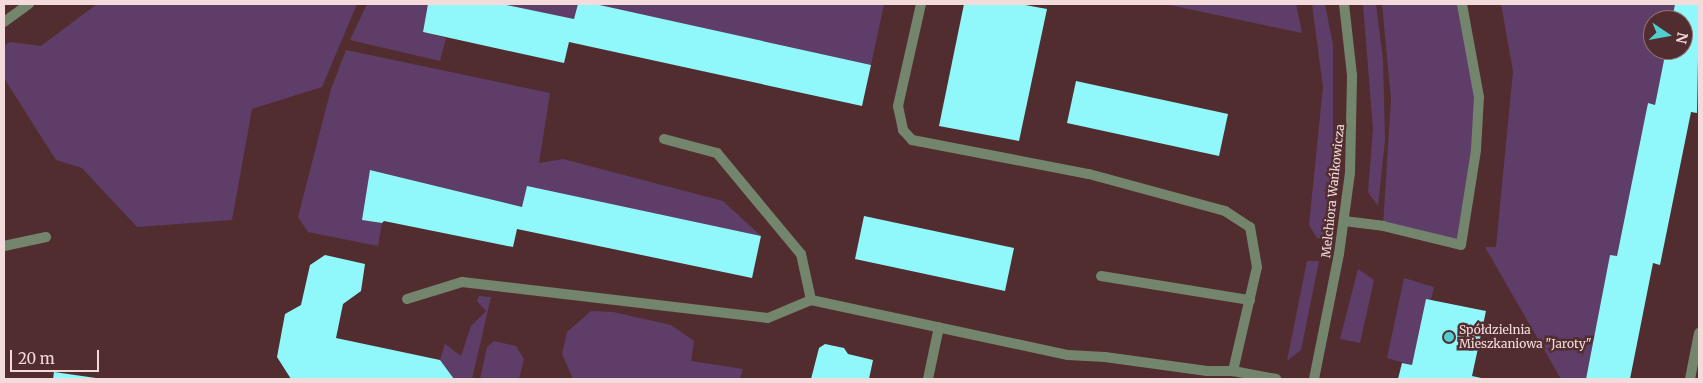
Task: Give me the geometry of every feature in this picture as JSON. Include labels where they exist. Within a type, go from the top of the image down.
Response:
[{"type":"street","points":[[4,22],[29,4]]},
{"type":"street","points":[[921,4],[898,106],[903,130],[912,140],[1090,174],[1225,211],[1250,227],[1257,267],[1233,371]]},
{"type":"street","name":"Melchiora Wańkowicza","points":[[1314,379],[1344,221],[1354,123],[1352,75],[1344,4]]},
{"type":"street","points":[[1344,221],[1383,226],[1460,245],[1476,150],[1479,97],[1462,4]]},
{"type":"street","points":[[664,139],[717,153],[801,254],[811,300]]},
{"type":"street","points":[[4,246],[46,237]]},
{"type":"street","points":[[1101,276],[1250,300]]},
{"type":"street","points":[[407,298],[462,282],[768,318],[811,300],[1068,355],[1105,357],[1206,375],[1233,371],[1276,379]]},
{"type":"street","points":[[928,379],[939,327]]},
{"type":"street","points":[[1690,379],[1699,332]]},
{"type":"shaded area","points":[[97,4],[357,4],[322,87],[252,109],[232,220],[137,227],[82,168],[56,160],[4,78],[4,46],[10,42],[41,46]]},
{"type":"shaded area","points":[[367,4],[428,4],[423,32],[446,38],[440,61],[350,40]]},
{"type":"shaded area","points":[[502,4],[578,4],[574,19]]},
{"type":"shaded area","points":[[595,4],[884,4],[871,65]]},
{"type":"shaded area","points":[[1165,4],[1296,4],[1302,33]]},
{"type":"shaded area","points":[[1312,4],[1325,4],[1333,45],[1333,156],[1323,239],[1317,238],[1309,225],[1323,87]]},
{"type":"shaded area","points":[[1363,4],[1376,4],[1383,60],[1385,140],[1378,206],[1368,192],[1373,129]]},
{"type":"shaded area","points":[[1382,4],[1462,4],[1479,97],[1461,245],[1383,226],[1391,99]]},
{"type":"shaded area","points":[[1501,4],[1675,4],[1674,10],[1643,10],[1643,60],[1664,60],[1655,105],[1648,104],[1617,256],[1610,255],[1586,379],[1561,379],[1485,247],[1496,247],[1513,71]]},
{"type":"shaded area","points":[[346,50],[550,93],[539,163],[563,159],[723,201],[761,236],[527,187],[522,207],[371,170],[363,220],[382,223],[378,246],[308,232],[298,217],[331,89]]},
{"type":"shaded area","points":[[1307,261],[1319,261],[1301,350],[1287,361]]},
{"type":"shaded area","points":[[1358,269],[1374,280],[1360,343],[1340,339]]},
{"type":"shaded area","points":[[1404,278],[1434,287],[1431,300],[1426,299],[1412,365],[1387,358]]},
{"type":"shaded area","points":[[479,296],[491,297],[472,379],[454,379],[440,360],[445,344],[461,356],[471,326],[486,311],[477,301]]},
{"type":"shaded area","points":[[591,311],[613,312],[671,325],[694,341],[691,361],[743,369],[740,379],[573,379],[562,354],[567,332]]},
{"type":"shaded area","points":[[494,341],[516,346],[524,359],[519,379],[480,379],[487,347]]},
{"type":"building","points":[[428,4],[502,4],[574,19],[578,4],[595,4],[871,65],[862,106],[569,42],[564,63],[423,32]]},
{"type":"building","points":[[964,4],[1020,4],[1047,9],[1019,141],[939,126]]},
{"type":"building","points":[[1675,4],[1699,4],[1697,113],[1691,112],[1660,265],[1653,263],[1630,379],[1586,379],[1610,255],[1617,256],[1648,103],[1655,105],[1664,60],[1693,60],[1693,10],[1674,10]]},
{"type":"building","points":[[1076,81],[1228,114],[1219,156],[1067,123]]},
{"type":"building","points":[[370,170],[522,207],[527,186],[761,236],[752,278],[517,229],[513,247],[384,221],[382,223],[362,220]]},
{"type":"building","points":[[864,216],[1014,248],[1005,291],[855,259]]},
{"type":"building","points":[[325,255],[365,264],[361,291],[343,304],[336,338],[440,360],[454,379],[291,379],[277,357],[285,314],[301,305],[310,265]]},
{"type":"building","name":"Spółdzielnia Mieszkaniowa \"Jaroty\"","points":[[1426,299],[1486,311],[1472,376],[1486,379],[1398,379],[1402,363],[1412,365]]},
{"type":"building","points":[[825,344],[844,348],[848,354],[873,360],[869,379],[811,379],[819,348]]},
{"type":"building","points":[[54,372],[96,378],[96,379],[53,379]]},
{"type":"place","name":"Spółdzielnia Mieszkaniowa \"Jaroty\"","points":[[1449,337]]}]
